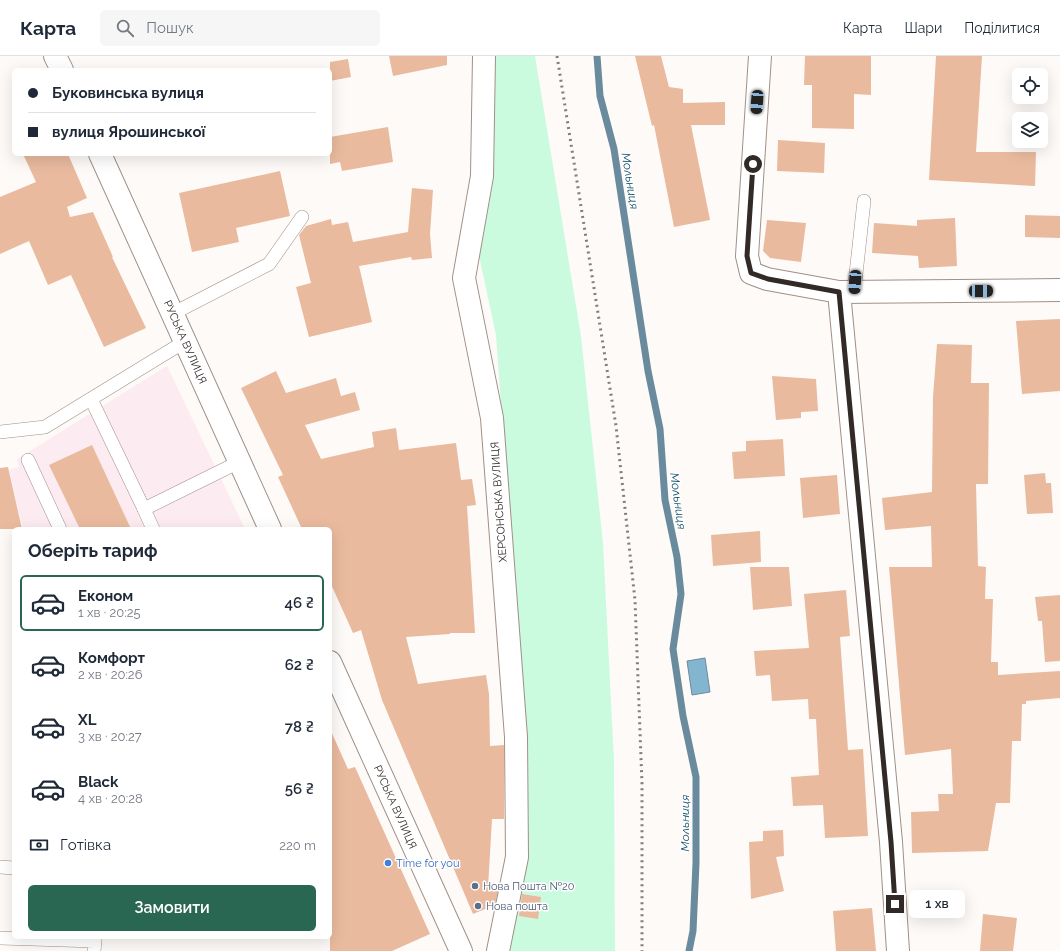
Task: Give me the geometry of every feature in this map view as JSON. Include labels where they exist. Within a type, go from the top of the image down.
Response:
[{"type":"street","points":[[55,56],[61,68]]},
{"type":"street","name":"ХЕРСОНСЬКА ВУЛИЦЯ","points":[[484,56],[482,176],[464,278],[492,418],[516,737],[517,857],[498,951]]},
{"type":"street","points":[[760,56],[747,256],[751,273],[768,279],[847,292],[1060,290]]},
{"type":"street","name":"РУСЬКА ВУЛИЦЯ","points":[[101,156],[269,527]]},
{"type":"street","points":[[847,292],[890,826],[898,951]]},
{"type":"street","name":"РУСЬКА ВУЛИЦЯ","points":[[332,666],[461,951]]},
{"type":"lane","points":[[847,292],[864,201]]},
{"type":"lane","points":[[172,314],[269,264],[302,217]]},
{"type":"lane","points":[[0,432],[45,427],[184,342]]},
{"type":"lane","points":[[91,399],[152,527]]},
{"type":"lane","points":[[28,460],[59,527]]},
{"type":"lane","points":[[144,508],[239,462]]},
{"type":"lane","points":[[0,867],[12,868]]},
{"type":"lane","points":[[0,938],[12,938]]},
{"type":"lane","points":[[32,939],[95,941],[94,951]]},
{"type":"shaded area","points":[[167,366],[244,527],[23,527],[9,470],[19,467],[17,459]]},
{"type":"green space","points":[[491,56],[535,56],[581,336],[603,543],[614,761],[615,951],[508,951],[528,839],[521,655],[496,335],[478,251]]},
{"type":"water","points":[[705,658],[710,692],[692,695],[687,661]]},
{"type":"building","points":[[389,56],[447,56],[447,65],[393,76]]},
{"type":"building","points":[[635,56],[661,56],[669,87],[683,89],[683,103],[725,102],[725,125],[691,125],[710,220],[674,227],[654,125],[652,126]]},
{"type":"building","points":[[805,56],[871,56],[871,95],[854,94],[854,129],[812,128],[812,85],[804,85]]},
{"type":"building","points":[[936,56],[982,56],[976,152],[1036,152],[1035,186],[929,180]]},
{"type":"building","points":[[348,59],[351,77],[332,81],[332,68],[330,68],[330,62]]},
{"type":"building","points":[[388,127],[393,162],[342,171],[340,162],[330,164],[330,156],[332,156],[332,137]]},
{"type":"building","points":[[778,140],[825,143],[824,173],[777,171]]},
{"type":"building","points":[[24,156],[69,156],[87,198],[67,207],[70,217],[93,212],[112,257],[146,328],[104,347],[71,275],[48,285],[29,241],[0,254],[0,197],[36,182]]},
{"type":"building","points":[[280,171],[290,216],[236,228],[239,242],[192,252],[179,193]]},
{"type":"building","points":[[412,188],[433,190],[430,234],[432,258],[412,260],[411,257],[359,266],[372,322],[309,337],[296,287],[311,283],[299,235],[306,226],[331,219],[332,225],[348,222],[353,242],[408,232]]},
{"type":"building","points":[[1025,215],[1060,216],[1060,238],[1025,237]]},
{"type":"building","points":[[955,218],[957,266],[919,268],[918,256],[872,253],[874,223],[917,226],[917,220]]},
{"type":"building","points":[[767,220],[806,223],[801,262],[770,258],[763,251]]},
{"type":"building","points":[[1060,319],[1060,391],[1022,394],[1016,321]]},
{"type":"building","points":[[937,344],[972,345],[971,383],[989,383],[988,484],[976,484],[978,566],[986,567],[985,599],[993,599],[991,662],[998,662],[998,675],[1060,671],[1060,698],[1026,701],[1026,704],[1022,704],[1021,741],[1012,741],[1010,803],[996,803],[988,851],[912,853],[911,812],[939,811],[938,794],[953,794],[951,749],[905,755],[889,567],[932,567],[931,526],[885,530],[882,498],[932,492],[933,397]]},
{"type":"building","points":[[276,371],[286,393],[336,378],[341,396],[355,392],[360,410],[305,425],[321,459],[374,447],[372,432],[396,428],[399,450],[456,443],[461,480],[472,479],[476,505],[467,506],[475,633],[450,633],[406,637],[418,684],[486,675],[489,694],[490,746],[504,745],[504,819],[492,819],[488,888],[498,890],[495,905],[473,914],[382,700],[361,630],[353,633],[332,586],[332,527],[301,527],[278,477],[283,475],[241,388]]},
{"type":"building","points":[[772,376],[816,379],[818,411],[801,412],[801,418],[776,420]]},
{"type":"building","points":[[783,439],[785,476],[734,479],[732,452],[746,451],[746,441]]},
{"type":"building","points":[[92,445],[130,527],[79,527],[49,465]]},
{"type":"building","points":[[8,467],[22,527],[0,529],[0,468]]},
{"type":"building","points":[[1045,473],[1046,483],[1051,483],[1053,513],[1027,514],[1024,475]]},
{"type":"building","points":[[837,475],[840,514],[803,518],[800,478]]},
{"type":"building","points":[[760,531],[761,562],[713,566],[711,535]]},
{"type":"building","points":[[750,567],[789,567],[792,606],[753,610]]},
{"type":"building","points":[[846,590],[850,636],[840,637],[848,750],[863,749],[868,836],[825,838],[823,805],[793,806],[791,777],[819,775],[816,719],[809,719],[808,699],[772,701],[770,675],[756,676],[754,651],[809,648],[804,594]]},
{"type":"building","points":[[1060,595],[1060,661],[1045,662],[1042,621],[1038,621],[1035,597]]},
{"type":"building","points":[[332,733],[348,769],[355,767],[430,934],[392,951],[330,951],[330,939],[332,939]]},
{"type":"building","points":[[783,830],[784,856],[776,857],[784,891],[751,899],[749,842],[763,841],[763,831]]},
{"type":"building","points":[[522,894],[541,897],[538,919],[519,916]]},
{"type":"building","points":[[872,908],[876,951],[836,951],[833,911]]},
{"type":"building","points":[[983,914],[1017,918],[1013,951],[980,951]]},
{"type":"waterway","name":"Мольниця","points":[[597,56],[600,96],[614,149],[648,371],[660,429],[665,500],[677,557],[681,594],[673,649],[683,716],[696,777],[696,863],[693,931],[689,951]]},
{"type":"railway","points":[[557,56],[616,426],[635,600],[642,784],[642,951]]},
{"type":"place","name":"Time for you","points":[[388,863]]},
{"type":"place","name":"Нова Пошта №20","points":[[475,886]]},
{"type":"place","name":"Нова пошта","points":[[478,906]]},
{"type":"route","points":[[753,164],[747,256],[751,273],[768,279],[839,292],[868,584],[891,842],[895,904]]}]
